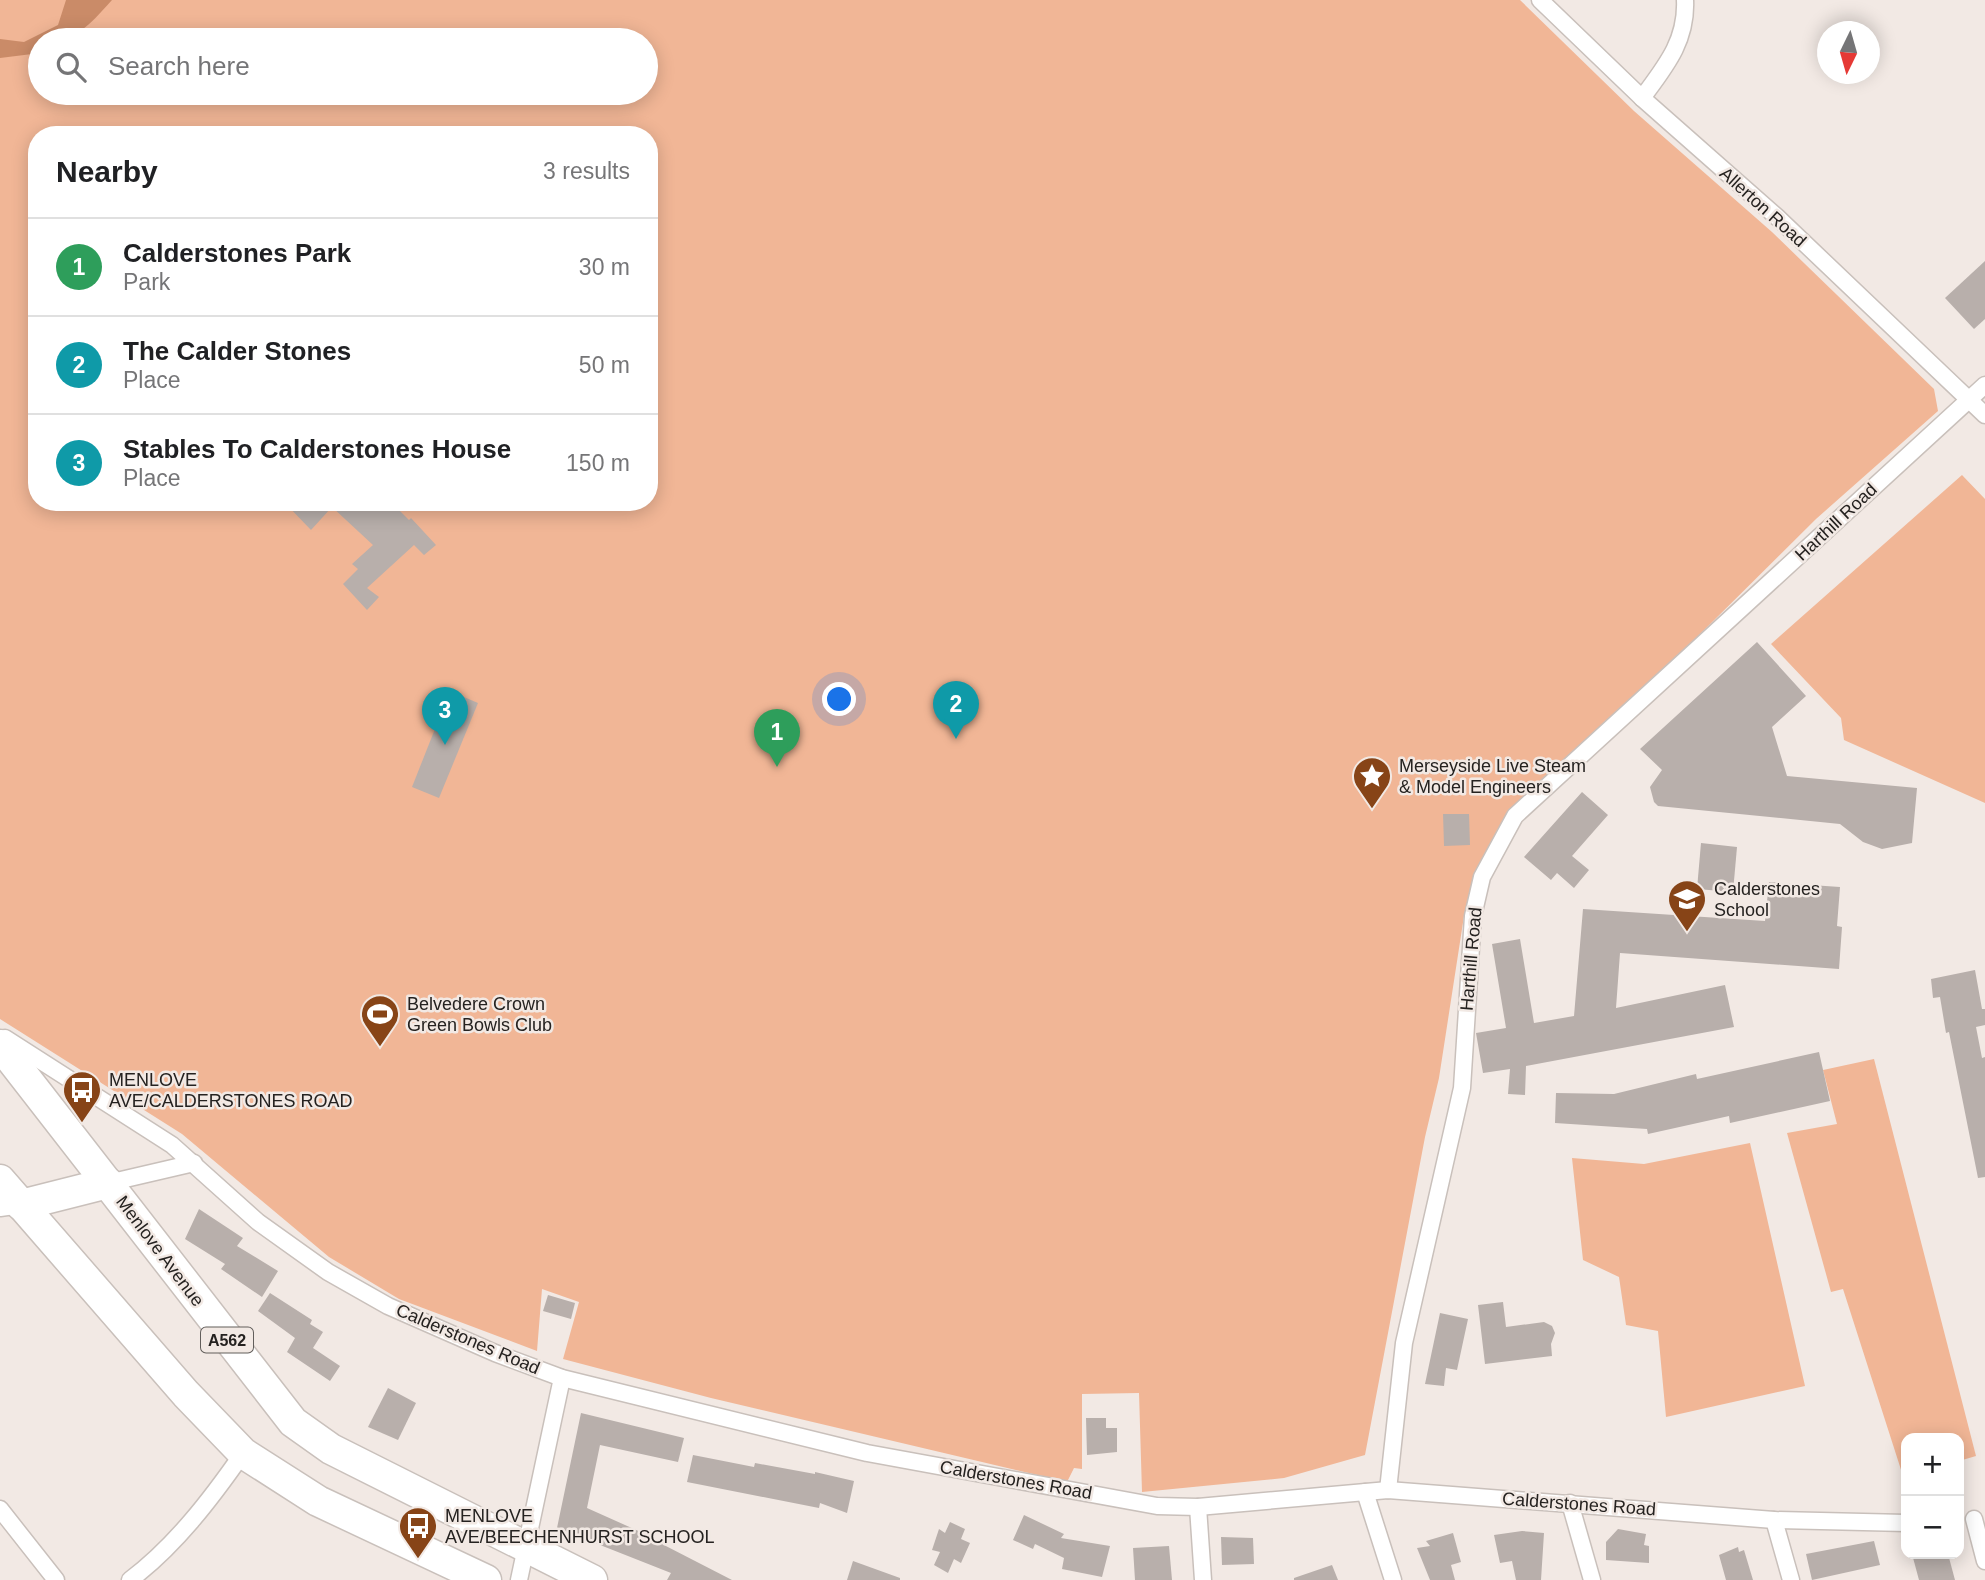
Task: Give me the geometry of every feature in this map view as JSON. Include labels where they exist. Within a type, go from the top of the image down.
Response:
[{"type":"highway","name":"Menlove Avenue","points":[[0,1045],[293,1422],[331,1449],[592,1580]]},
{"type":"highway","points":[[0,1180],[10,1206],[243,1453],[318,1501],[486,1580]]},
{"type":"highway","points":[[10,1206],[108,1183]]},
{"type":"street","name":"Allerton Road","points":[[1540,0],[1642,98],[1777,217],[1985,415]]},
{"type":"street","points":[[1642,98],[1676,52],[1686,18],[1685,0]]},
{"type":"street","name":"Harthill Road","points":[[1388,1490],[1405,1343],[1462,1088],[1472,916],[1489,865],[1515,816],[1985,385]]},
{"type":"street","name":"Calderstones Road","points":[[0,1034],[172,1145],[258,1222],[328,1272],[388,1306],[495,1353],[562,1378],[867,1453],[1157,1506],[1198,1507],[1388,1490],[1774,1520],[1901,1523]]},
{"type":"street","points":[[108,1183],[194,1163]]},
{"type":"street","points":[[519,1580],[562,1378]]},
{"type":"street","points":[[130,1580],[147,1567],[214,1496],[243,1453]]},
{"type":"street","points":[[1365,1492],[1393,1580]]},
{"type":"street","points":[[1570,1503],[1592,1580]]},
{"type":"street","points":[[1198,1507],[1203,1580]]},
{"type":"street","points":[[0,1509],[56,1580]]},
{"type":"street","points":[[1973,1519],[1985,1561]]},
{"type":"street","points":[[1774,1520],[1791,1580]]},
{"type":"shaded area","points":[[0,0],[1520,0],[1634,111],[1772,232],[1934,389],[1938,411],[1816,519],[1681,653],[1511,808],[1471,887],[1464,916],[1439,1078],[1425,1137],[1365,1455],[1284,1478],[1142,1492],[1139,1393],[1082,1394],[1082,1469],[1074,1468],[1067,1482],[711,1398],[563,1359],[579,1302],[542,1289],[537,1351],[399,1299],[329,1257],[182,1134],[0,1019]]},
{"type":"shaded area","points":[[66,0],[112,0],[84,28],[52,28],[58,25]]},
{"type":"shaded area","points":[[0,39],[24,42],[28,40],[28,54],[0,58]]},
{"type":"shaded area","points":[[1962,475],[1985,499],[1985,803],[1844,740],[1841,718],[1771,644]]},
{"type":"shaded area","points":[[1874,1059],[1976,1456],[1964,1460],[1964,1433],[1901,1433],[1901,1470],[1843,1289],[1831,1292],[1787,1133],[1837,1124],[1823,1070]]},
{"type":"shaded area","points":[[1750,1143],[1805,1386],[1666,1417],[1658,1331],[1626,1325],[1619,1277],[1583,1260],[1572,1158],[1644,1164]]},
{"type":"building","points":[[1985,261],[1985,319],[1974,329],[1945,298]]},
{"type":"building","points":[[293,511],[328,511],[311,530]]},
{"type":"building","points":[[336,511],[400,511],[409,520],[411,518],[436,545],[424,555],[414,545],[367,588],[379,597],[367,610],[343,584],[358,569],[352,564],[373,545]]},
{"type":"building","points":[[1757,642],[1806,696],[1772,727],[1787,776],[1917,788],[1912,843],[1882,849],[1863,842],[1840,824],[1658,806],[1654,802],[1650,787],[1662,770],[1640,749]]},
{"type":"building","points":[[450,691],[478,703],[439,798],[412,787]]},
{"type":"building","points":[[1582,792],[1608,815],[1572,856],[1589,870],[1574,888],[1557,873],[1551,880],[1524,857]]},
{"type":"building","points":[[1443,814],[1469,814],[1470,845],[1444,846]]},
{"type":"building","points":[[1701,843],[1737,847],[1733,892],[1697,889]]},
{"type":"building","points":[[1769,882],[1840,887],[1837,926],[1842,927],[1839,969],[1620,953],[1616,1008],[1725,985],[1734,1027],[1526,1066],[1525,1095],[1508,1094],[1510,1069],[1483,1073],[1476,1033],[1506,1028],[1492,944],[1520,939],[1534,1023],[1574,1016],[1583,909],[1765,921]]},
{"type":"building","points":[[1975,970],[1982,1009],[1985,1009],[1985,1025],[1976,1027],[1982,1058],[1985,1057],[1985,1177],[1978,1178],[1949,1032],[1946,1033],[1940,997],[1933,998],[1931,979]]},
{"type":"building","points":[[1819,1052],[1830,1101],[1730,1123],[1729,1116],[1648,1134],[1647,1129],[1555,1123],[1556,1093],[1614,1094],[1696,1074],[1697,1079]]},
{"type":"building","points":[[199,1209],[243,1238],[237,1246],[278,1271],[262,1297],[221,1269],[225,1264],[185,1239]]},
{"type":"building","points":[[270,1293],[312,1320],[310,1324],[323,1332],[313,1348],[340,1366],[330,1381],[287,1352],[295,1338],[258,1311]]},
{"type":"building","points":[[548,1295],[575,1303],[571,1319],[543,1311]]},
{"type":"building","points":[[1503,1302],[1506,1327],[1544,1322],[1552,1326],[1555,1333],[1551,1344],[1552,1356],[1485,1364],[1478,1305]]},
{"type":"building","points":[[1440,1313],[1468,1319],[1457,1370],[1446,1368],[1444,1386],[1425,1384]]},
{"type":"building","points":[[388,1388],[416,1403],[398,1440],[368,1427]]},
{"type":"building","points":[[581,1413],[684,1438],[678,1462],[600,1445],[587,1508],[663,1542],[662,1544],[732,1580],[667,1580],[671,1573],[557,1528]]},
{"type":"building","points":[[1086,1418],[1106,1418],[1106,1428],[1117,1428],[1117,1452],[1087,1455]]},
{"type":"building","points":[[693,1455],[754,1467],[755,1463],[815,1472],[854,1481],[847,1513],[820,1503],[819,1508],[687,1482]]},
{"type":"building","points":[[1024,1515],[1064,1534],[1061,1538],[1110,1546],[1102,1577],[1062,1569],[1064,1558],[1035,1544],[1033,1549],[1013,1540]]},
{"type":"building","points":[[950,1522],[965,1529],[961,1539],[970,1543],[961,1563],[954,1559],[948,1573],[934,1565],[940,1552],[932,1550],[939,1529],[945,1533]]},
{"type":"building","points":[[1618,1529],[1646,1534],[1644,1545],[1649,1546],[1649,1563],[1606,1560],[1606,1542]]},
{"type":"building","points":[[1522,1531],[1544,1533],[1541,1580],[1516,1580],[1512,1561],[1500,1563],[1494,1535]]},
{"type":"building","points":[[1453,1533],[1461,1562],[1451,1565],[1455,1580],[1430,1580],[1417,1548],[1430,1546],[1426,1541]]},
{"type":"building","points":[[1221,1537],[1253,1538],[1254,1564],[1222,1565]]},
{"type":"building","points":[[1874,1541],[1880,1565],[1812,1580],[1806,1554]]},
{"type":"building","points":[[1169,1546],[1172,1580],[1135,1580],[1133,1548]]},
{"type":"building","points":[[1738,1547],[1739,1552],[1744,1550],[1753,1580],[1726,1580],[1719,1555]]},
{"type":"building","points":[[1913,1559],[1949,1559],[1955,1580],[1919,1580]]},
{"type":"building","points":[[853,1561],[900,1578],[900,1580],[847,1580]]},
{"type":"building","points":[[1332,1565],[1338,1580],[1294,1580],[1294,1578]]},
{"type":"place","name":"The Calder Stones","points":[[956,739]]},
{"type":"place","name":"Stables To Calderstones House","points":[[445,745]]},
{"type":"place","name":"Calderstones Park","points":[[777,767]]},
{"type":"place","name":"Merseyside Live Steam & Model Engineers","points":[[1372,810]]},
{"type":"place","name":"Calderstones School","points":[[1687,933]]},
{"type":"place","name":"Belvedere Crown Green Bowls Club","points":[[380,1048]]},
{"type":"place","name":"MENLOVE AVE/CALDERSTONES ROAD","points":[[82,1124]]},
{"type":"place","name":"MENLOVE AVE/BEECHENHURST SCHOOL","points":[[418,1560]]}]
